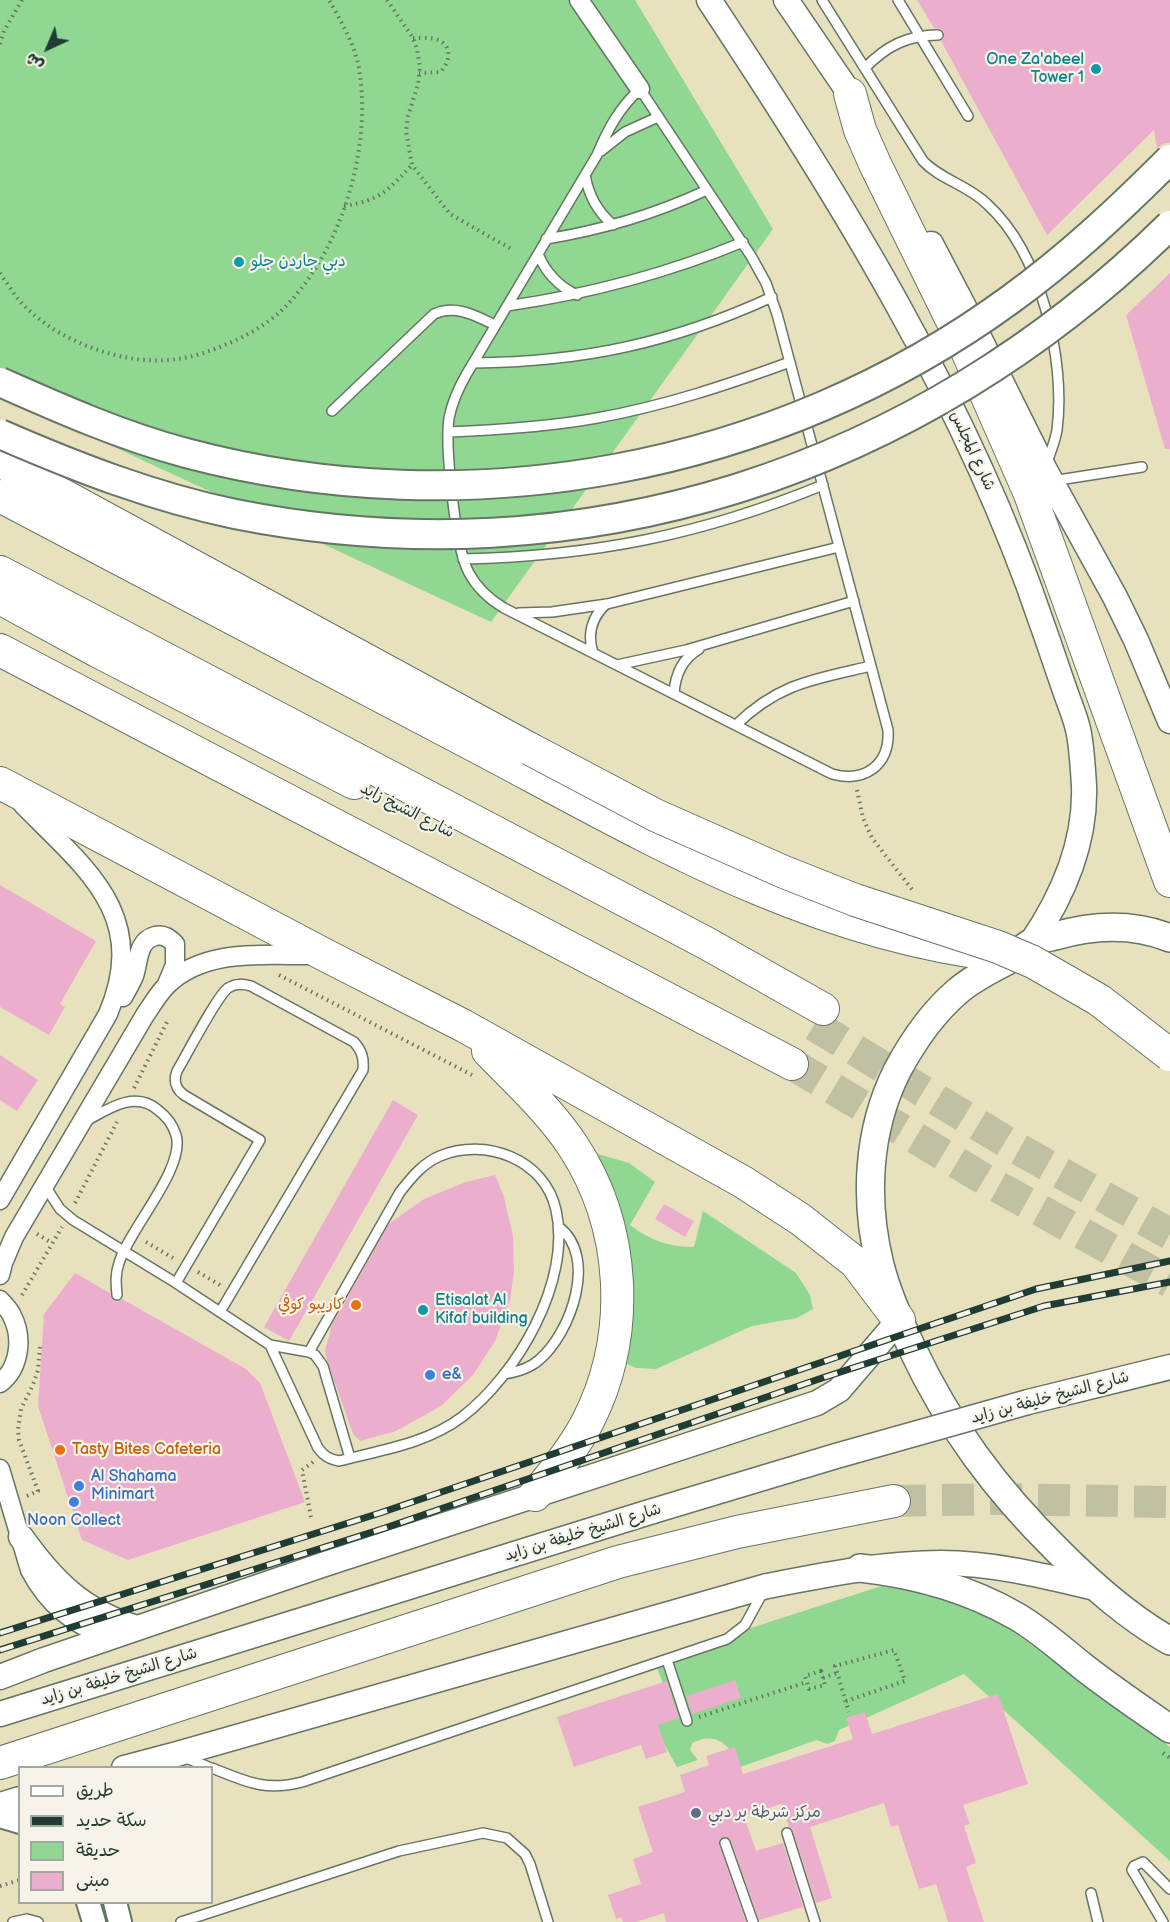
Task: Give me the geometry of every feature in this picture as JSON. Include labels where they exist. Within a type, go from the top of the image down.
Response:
[{"type":"highway","points":[[858,81],[860,130],[874,164],[952,318],[1001,425],[1060,574],[1170,881]]},
{"type":"highway","points":[[0,382],[88,420],[137,438],[196,455],[287,474],[360,482],[445,486],[499,484],[607,472],[706,448],[762,430],[839,399],[926,354],[1010,300],[1050,270],[1096,231],[1170,159]]},
{"type":"highway","points":[[0,434],[68,463],[177,500],[291,523],[348,530],[464,533],[547,527],[642,513],[700,501],[786,474],[919,413],[968,384],[1061,321],[1170,225]]},
{"type":"highway","points":[[0,461],[655,815],[774,868],[875,907],[998,947],[1033,963],[1100,1000],[1170,1054]]},
{"type":"highway","points":[[0,496],[627,828],[744,883],[814,912],[865,929],[934,946],[1022,950]]},
{"type":"highway","name":"شارع الشيخ زايد","points":[[0,572],[706,943],[819,1017],[730,977],[99,652],[0,598]]},
{"type":"highway","points":[[0,651],[792,1064]]},
{"type":"highway","points":[[2,783],[325,955],[464,1026],[743,1182],[783,1207],[856,1263],[899,1320]]},
{"type":"highway","points":[[464,1026],[543,1108],[573,1145],[596,1187],[605,1213],[617,1267],[617,1321],[607,1372],[599,1396],[578,1438],[555,1472],[535,1495]]},
{"type":"highway","points":[[0,1763],[618,1562],[737,1532],[894,1501]]},
{"type":"main road","name":"شارع المجلس","points":[[709,0],[766,87],[881,274],[935,373],[982,469],[1028,581],[1079,733],[1084,788],[1082,825],[1072,864],[1051,914],[1022,950]]},
{"type":"main road","points":[[786,0],[858,81]]},
{"type":"main road","points":[[806,0],[858,81],[963,305],[1048,476],[1115,597],[1136,640],[1170,721]]},
{"type":"main road","points":[[1170,938],[1158,933],[1126,927],[1101,927],[1073,931],[1022,950],[959,990],[931,1017],[909,1048],[891,1083],[878,1120],[871,1159],[870,1198],[880,1268],[899,1320],[937,1397],[982,1467],[1022,1516],[1095,1588],[1121,1610],[1159,1635],[1170,1661]]},
{"type":"main road","points":[[0,1677],[322,1564],[816,1403],[839,1390],[899,1320]]},
{"type":"main road","name":"شارع الشيخ خليفة بن زايد","points":[[0,1714],[653,1511],[1028,1402],[1170,1367]]},
{"type":"main road","points":[[21,1537],[45,1570],[81,1602],[100,1614],[137,1628]]},
{"type":"main road","points":[[132,1766],[169,1761],[767,1586],[860,1569],[941,1563],[1036,1574],[1095,1588]]},
{"type":"main road","points":[[860,1569],[914,1576],[966,1592],[992,1603],[1039,1630],[1081,1665],[1170,1729]]},
{"type":"main road","points":[[0,1805],[18,1800]]},
{"type":"main road","points":[[0,1816],[18,1812]]},
{"type":"street","points":[[579,0],[640,89]]},
{"type":"street","points":[[2,783],[79,862],[110,903],[117,920],[122,956],[118,985],[108,1014]]},
{"type":"street","points":[[0,1200],[108,1014],[129,987],[142,945],[150,938],[159,935],[169,937],[176,944],[175,965],[166,986],[145,1015],[8,1250],[0,1275]]},
{"type":"street","points":[[166,986],[180,974],[214,959],[232,956],[325,955]]},
{"type":"street","points":[[0,1300],[12,1315],[19,1336],[16,1359],[5,1379],[0,1383]]},
{"type":"street","points":[[0,1469],[30,1570],[48,1599],[75,1622],[109,1637]]},
{"type":"street","points":[[0,1816],[18,1821]]},
{"type":"street","points":[[89,1904],[94,1922]]},
{"type":"street","points":[[116,1904],[120,1922]]},
{"type":"lane","points":[[822,0],[858,81],[923,161],[939,175],[962,186],[987,203],[1006,225],[1032,273],[1050,324],[1059,378],[1056,433],[1048,476],[1142,467]]},
{"type":"lane","points":[[898,0],[968,116]]},
{"type":"lane","points":[[858,81],[880,54],[896,43],[921,36],[938,35]]},
{"type":"lane","points":[[640,89],[743,242],[759,269],[771,297],[888,730],[889,741],[881,760],[865,774],[854,777],[832,774],[516,614],[493,601],[483,592],[471,576],[463,559],[448,447],[453,403],[495,325],[597,155],[612,120],[640,89]]},
{"type":"lane","points":[[597,155],[625,132],[658,117]]},
{"type":"lane","points":[[585,175],[591,198],[613,225]]},
{"type":"lane","points":[[546,239],[613,225],[656,212],[707,190]]},
{"type":"lane","points":[[507,306],[577,295],[661,273],[743,242]]},
{"type":"lane","points":[[538,254],[541,263],[553,279],[577,295]]},
{"type":"lane","points":[[473,363],[550,360],[626,348],[701,327],[771,297]]},
{"type":"lane","points":[[332,411],[442,310],[457,310],[495,325]]},
{"type":"lane","points":[[448,432],[528,427],[597,418],[695,395],[790,362]]},
{"type":"lane","points":[[463,559],[555,555],[647,541],[736,518],[823,485]]},
{"type":"lane","points":[[516,614],[552,612],[607,604],[839,547]]},
{"type":"lane","points":[[617,665],[708,644],[854,601]]},
{"type":"lane","points":[[593,653],[590,644],[591,626],[600,610],[607,604]]},
{"type":"lane","points":[[674,694],[681,666],[694,652],[708,644]]},
{"type":"lane","points":[[736,725],[765,700],[782,690],[801,682],[871,666]]},
{"type":"lane","points":[[176,1283],[260,1140],[184,1095],[175,1082],[177,1071],[222,994],[235,985],[243,984],[251,986],[354,1042],[363,1055],[364,1062],[363,1070],[220,1312]]},
{"type":"lane","points":[[82,1124],[119,1103],[140,1101],[156,1108],[170,1121],[177,1137],[177,1155],[170,1172],[124,1250],[116,1279],[117,1295]]},
{"type":"lane","points":[[270,1345],[323,1455],[330,1460],[339,1461],[400,1447],[428,1436],[462,1417],[493,1389],[519,1355],[550,1288],[556,1260],[559,1227],[556,1208],[549,1190],[538,1174],[520,1161],[500,1152],[482,1149],[458,1150],[438,1157],[418,1170],[399,1192],[309,1352]]},
{"type":"lane","points":[[45,1186],[51,1199],[67,1216],[176,1283],[270,1345],[315,1355],[323,1366],[350,1458]]},
{"type":"lane","points":[[504,1374],[517,1372],[538,1361],[566,1323],[578,1280],[577,1258],[572,1240],[559,1227]]},
{"type":"lane","points":[[213,1769],[256,1785],[287,1786],[717,1643],[737,1633],[751,1615],[767,1586]]},
{"type":"lane","points":[[667,1660],[687,1721]]},
{"type":"lane","points":[[169,1761],[199,1766]]},
{"type":"lane","points":[[181,1922],[399,1851],[483,1833],[507,1838],[525,1854],[548,1922]]},
{"type":"lane","points":[[787,1833],[815,1922]]},
{"type":"lane","points":[[725,1843],[753,1922]]},
{"type":"lane","points":[[1170,1889],[1143,1862],[1134,1866],[1132,1870],[1164,1922],[1170,1920]]},
{"type":"lane","points":[[1091,1893],[1098,1922]]},
{"type":"lane","points":[[12,1922],[27,1918],[39,1922]]},
{"type":"path","points":[[0,44],[4,31],[22,0]]},
{"type":"path","points":[[0,273],[19,300],[52,329],[93,350],[130,359],[167,362],[206,353],[241,339],[278,313],[305,285],[329,246],[344,206],[356,163],[363,120],[360,73],[348,33],[329,0]]},
{"type":"path","points":[[387,0],[413,38],[417,49],[418,84],[408,116],[406,132],[412,165],[450,214],[513,250]]},
{"type":"path","points":[[413,38],[440,40],[445,45],[449,56],[448,62],[440,72],[419,74]]},
{"type":"path","points":[[344,206],[365,202],[384,194],[412,165]]},
{"type":"path","points":[[854,777],[863,818],[872,838],[918,897]]},
{"type":"path","points":[[270,972],[474,1076]]},
{"type":"path","points":[[73,1206],[171,1013]]},
{"type":"path","points":[[35,1233],[52,1243]]},
{"type":"path","points":[[311,1517],[302,1470],[323,1455]]},
{"type":"path","points":[[846,1701],[905,1681],[894,1650],[835,1666],[849,1712]]},
{"type":"path","points":[[821,1671],[825,1685],[809,1689],[807,1682],[806,1676],[821,1671]]},
{"type":"path","points":[[823,1678],[837,1673]]},
{"type":"path","points":[[687,1721],[807,1682]]},
{"type":"path","points":[[0,1886],[18,1881]]},
{"type":"green space","points":[[0,0],[635,0],[773,229],[491,622],[0,394]]},
{"type":"green space","points":[[591,1152],[629,1163],[655,1182],[630,1225],[637,1230],[652,1239],[668,1244],[694,1247],[703,1211],[796,1273],[810,1295],[813,1309],[797,1318],[752,1326],[656,1369],[636,1368],[627,1364],[633,1310],[633,1283]]},
{"type":"green space","points":[[894,1582],[938,1590],[998,1621],[1124,1711],[1170,1747],[1170,1861],[964,1674],[839,1730],[835,1741],[827,1744],[817,1740],[740,1767],[732,1752],[722,1742],[701,1740],[692,1743],[690,1750],[698,1760],[677,1767],[648,1715],[671,1706],[654,1659]]},
{"type":"building","points":[[917,0],[1170,0],[1170,143],[1157,148],[1154,130],[1047,235],[941,41],[944,38],[944,32],[934,28]]},
{"type":"building","points":[[1170,273],[1170,449],[1165,449],[1126,315]]},
{"type":"building","points":[[0,885],[96,941],[60,1004],[65,1007],[49,1035],[0,1007]]},
{"type":"building","points":[[0,1055],[38,1080],[17,1111],[0,1100]]},
{"type":"building","points":[[393,1100],[418,1115],[289,1341],[264,1327]]},
{"type":"building","name":"Etisalat Al Kifaf building","points":[[495,1175],[504,1197],[513,1236],[514,1271],[510,1300],[495,1341],[473,1375],[441,1406],[396,1431],[360,1441],[353,1434],[327,1360],[325,1351],[332,1325],[389,1224],[424,1199],[466,1182]]},
{"type":"building","points":[[664,1204],[694,1221],[685,1237],[655,1219]]},
{"type":"building","points":[[75,1273],[110,1293],[114,1301],[118,1302],[122,1299],[246,1369],[260,1383],[305,1502],[128,1560],[82,1540],[38,1406],[44,1314]]},
{"type":"building","points":[[735,1680],[741,1698],[692,1714],[686,1696]]},
{"type":"building","points":[[667,1681],[679,1718],[658,1725],[667,1752],[646,1759],[641,1745],[574,1767],[557,1717]]},
{"type":"building","name":"مركز شرطة بر دبي","points":[[998,1694],[1028,1784],[963,1805],[970,1824],[964,1826],[976,1863],[966,1867],[984,1922],[948,1922],[936,1884],[919,1889],[898,1825],[891,1827],[884,1803],[810,1827],[832,1898],[816,1903],[793,1831],[789,1827],[781,1804],[744,1816],[756,1851],[783,1843],[803,1907],[759,1920],[731,1841],[726,1836],[720,1839],[719,1845],[746,1922],[666,1922],[664,1913],[636,1922],[623,1922],[621,1917],[616,1919],[608,1895],[641,1884],[633,1859],[653,1852],[638,1807],[685,1792],[680,1775],[709,1765],[706,1756],[735,1747],[743,1774],[853,1739],[846,1718],[865,1712],[872,1734]]},
{"type":"tunnel","points":[[814,1025],[1013,1146],[1170,1234]]},
{"type":"tunnel","points":[[792,1064],[989,1182],[1170,1282]]},
{"type":"tunnel","points":[[894,1501],[996,1499],[1170,1502]]},
{"type":"railway","points":[[0,1633],[380,1513],[1036,1289],[1170,1261]]},
{"type":"railway","points":[[0,1650],[385,1528],[822,1378],[1044,1306],[1170,1282]]},
{"type":"place","name":"One Za'abeel Tower 1","points":[[1096,69]]},
{"type":"place","name":"دبي جاردن جلو","points":[[239,262]]},
{"type":"place","name":"كاريبو كوفي","points":[[356,1305]]},
{"type":"place","name":"Etisalat Al Kifaf building","points":[[423,1310]]},
{"type":"place","name":"e&","points":[[430,1375]]},
{"type":"place","name":"Tasty Bites Cafeteria","points":[[60,1450]]},
{"type":"place","name":"Al Shahama Minimart","points":[[79,1486]]},
{"type":"place","name":"Noon Collect","points":[[74,1502]]},
{"type":"place","name":"مركز شرطة بر دبي","points":[[696,1813]]}]
